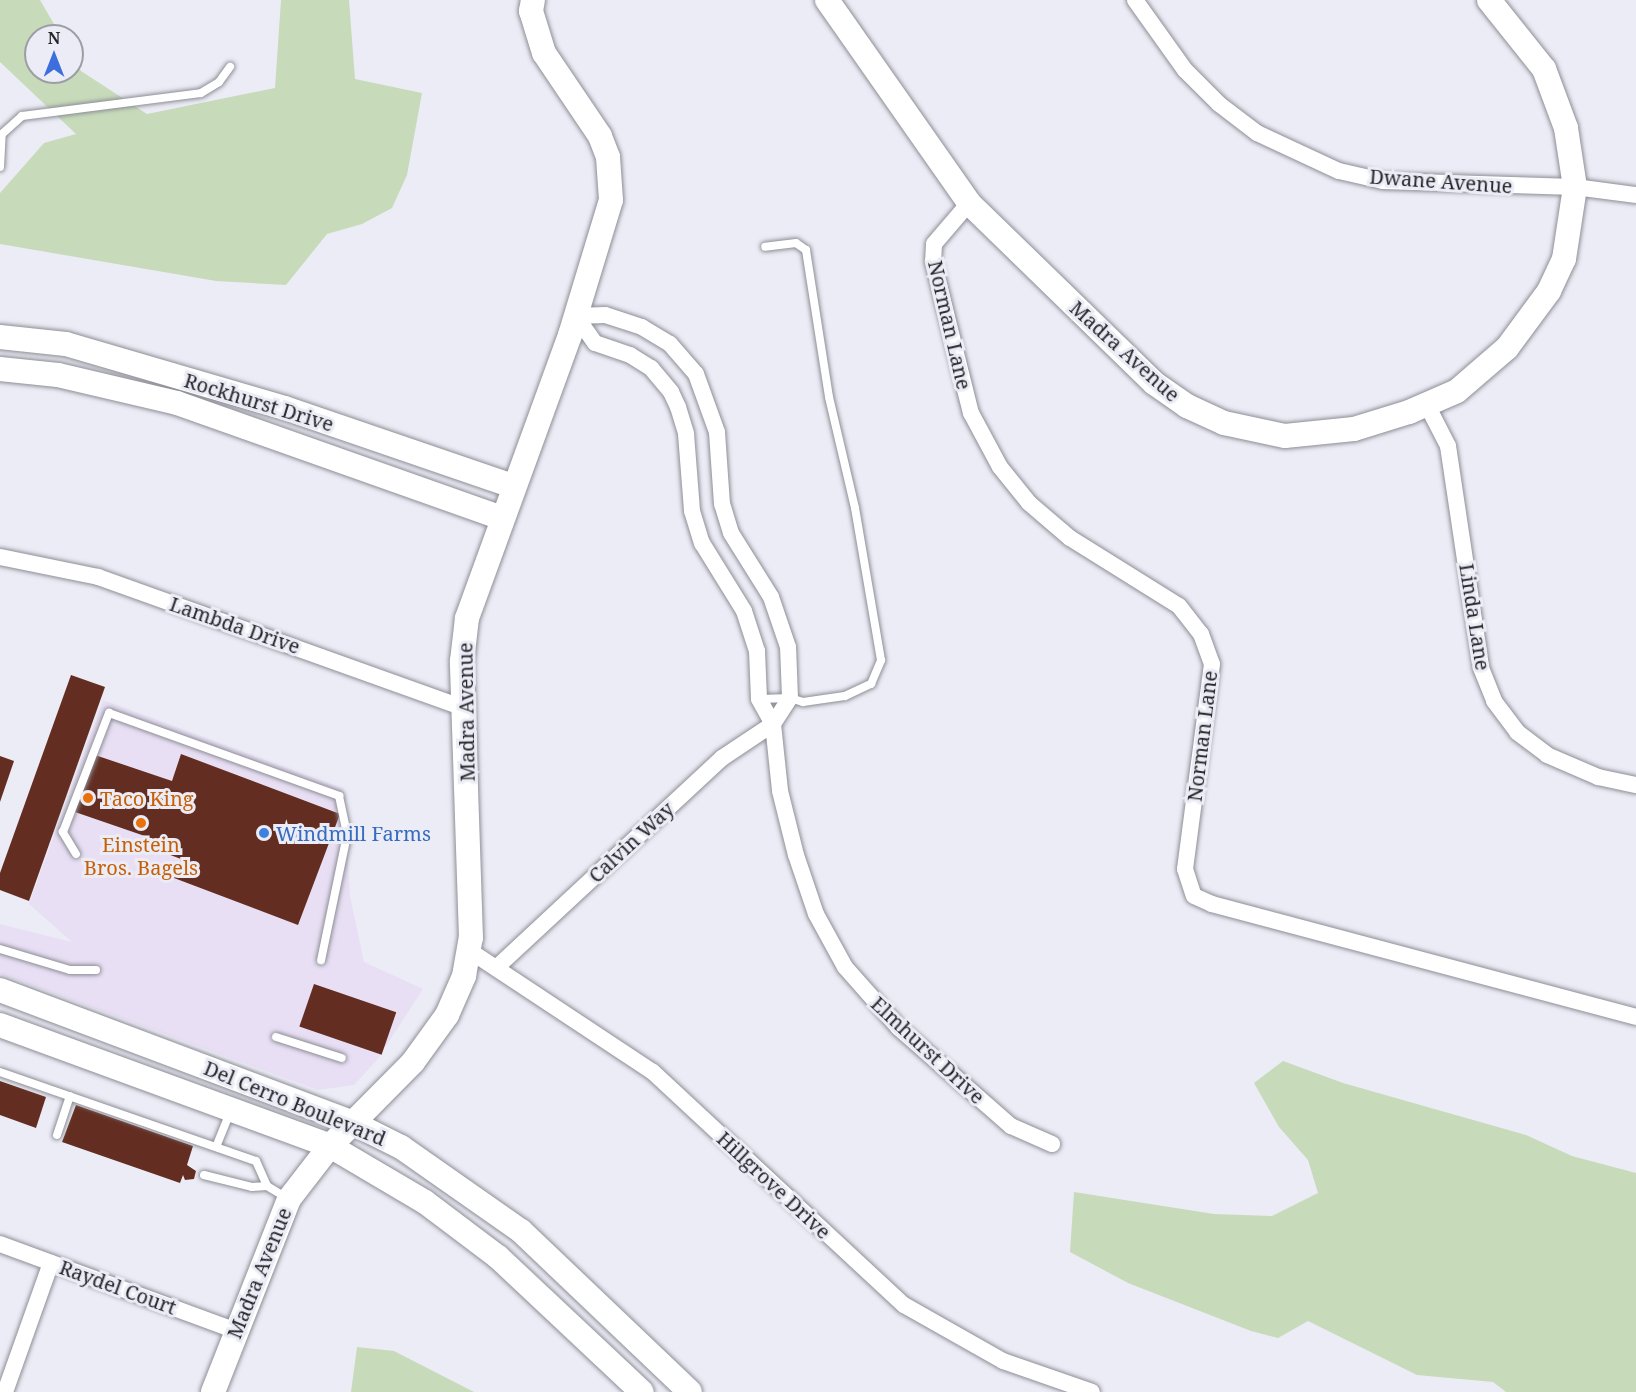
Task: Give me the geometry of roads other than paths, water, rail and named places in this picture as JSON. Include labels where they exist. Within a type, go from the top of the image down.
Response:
[{"type":"street","name":"Madra Avenue","points":[[213,1392],[289,1199],[330,1146],[413,1062],[447,1014],[470,951],[466,709],[462,661],[467,618],[576,316],[611,200],[608,157],[600,136],[544,53],[531,11],[533,0]]},
{"type":"street","name":"Madra Avenue","points":[[827,0],[969,203],[1154,383],[1205,416],[1263,433],[1308,436],[1354,429],[1457,391],[1484,372],[1507,348],[1549,291],[1564,259],[1575,187],[1566,128],[1552,86],[1516,30],[1489,0]]},
{"type":"street","name":"Dwane Avenue","points":[[1135,0],[1185,70],[1219,104],[1257,133],[1339,171],[1383,182],[1575,187],[1636,195]]},
{"type":"street","name":"Norman Lane","points":[[969,203],[934,244],[933,261],[975,422],[1000,467],[1029,503],[1070,538],[1179,606],[1201,634],[1212,664],[1185,869],[1194,896],[1212,904],[1636,1017]]},
{"type":"street","points":[[576,316],[605,315],[642,327],[670,344],[696,374],[717,432],[722,504],[731,533],[771,597],[788,647],[790,698],[773,724]]},
{"type":"street","name":"Elmhurst Drive","points":[[576,316],[595,343],[630,355],[651,368],[671,392],[686,434],[692,511],[702,543],[744,611],[757,651],[759,699],[773,724],[780,791],[796,855],[816,914],[845,967],[899,1028],[1011,1126],[1052,1144]]},
{"type":"street","name":"Rockhurst Drive","points":[[0,337],[66,344],[285,408],[513,486]]},
{"type":"street","name":"Rockhurst Drive","points":[[0,369],[58,375],[177,403],[502,518]]},
{"type":"street","name":"Linda Lane","points":[[1426,403],[1448,446],[1481,668],[1494,701],[1517,732],[1547,755],[1598,777],[1636,785]]},
{"type":"street","name":"Lambda Drive","points":[[0,557],[98,577],[466,709]]},
{"type":"street","name":"Calvin Way","points":[[496,968],[722,758],[773,724]]},
{"type":"street","name":"Hillgrove Drive","points":[[470,951],[653,1072],[904,1305],[1003,1361],[1092,1392]]},
{"type":"street","name":"Del Cerro Boulevard","points":[[0,990],[353,1123],[446,1175],[521,1231],[690,1392]]},
{"type":"street","name":"Del Cerro Boulevard","points":[[0,1025],[330,1146],[425,1202],[498,1257],[642,1392]]},
{"type":"street","name":"Raydel Court","points":[[0,1244],[236,1330]]},
{"type":"street","points":[[5,1392],[51,1263]]},
{"type":"lane","points":[[0,167],[2,134],[22,116],[55,109],[201,93],[219,82],[230,67]]},
{"type":"lane","points":[[759,699],[790,698],[803,702],[861,690],[876,677],[881,660],[855,508],[829,397],[806,250],[796,243],[765,247]]},
{"type":"lane","points":[[76,854],[63,832],[109,713],[339,796],[346,835],[321,960]]},
{"type":"lane","points":[[0,949],[70,970],[96,970]]},
{"type":"lane","points":[[276,1037],[342,1058]]},
{"type":"lane","points":[[0,1072],[256,1161],[267,1186]]},
{"type":"lane","points":[[57,1135],[70,1096]]},
{"type":"lane","points":[[216,1147],[231,1109]]},
{"type":"lane","points":[[204,1175],[252,1187],[267,1186],[289,1199]]},
{"type":"place","name":"Taco King","points":[[88,798]]},
{"type":"place","name":"Einstein Bros. Bagels","points":[[141,823]]},
{"type":"place","name":"Windmill Farms","points":[[264,833]]}]
